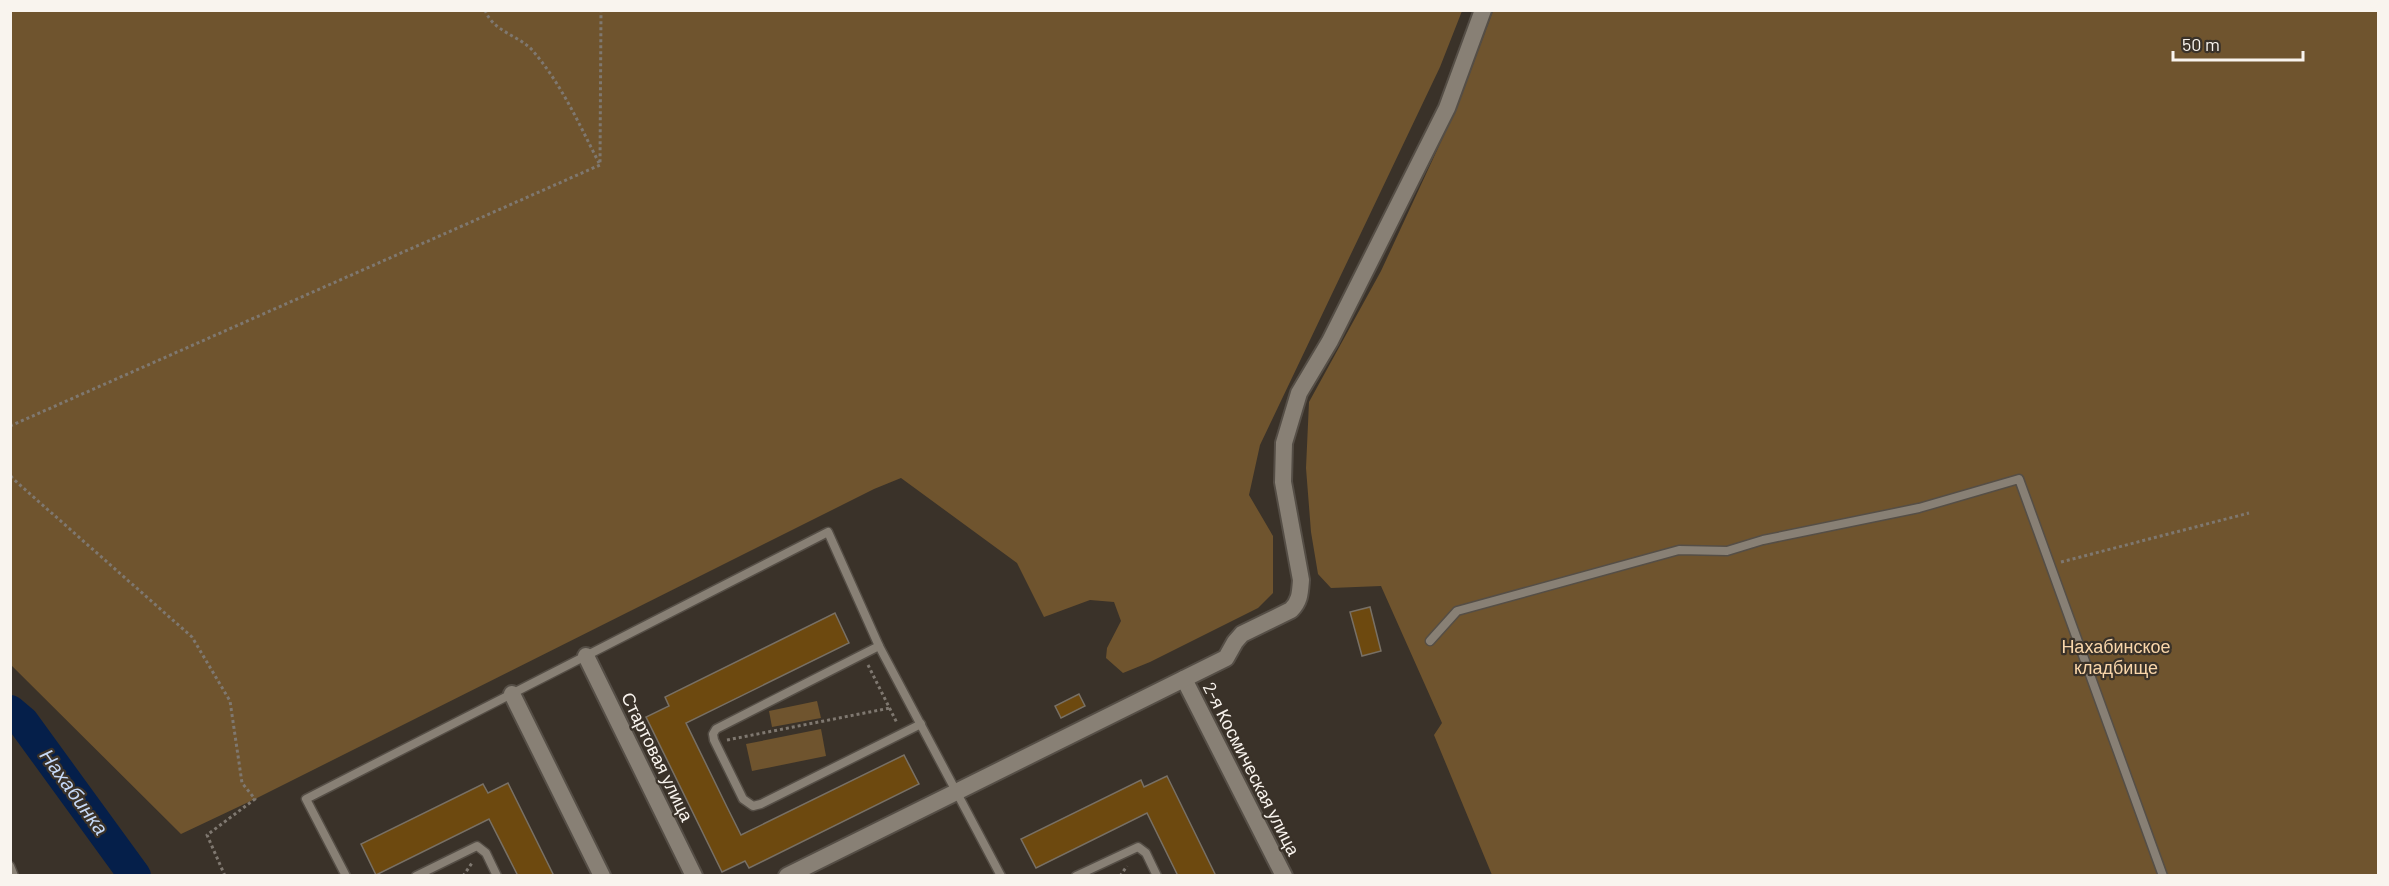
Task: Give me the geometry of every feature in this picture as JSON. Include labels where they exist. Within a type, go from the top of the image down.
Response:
[{"type":"street","points":[[787,876],[1226,658],[1234,642],[1242,634],[1291,610],[1297,604],[1301,580],[1282,482],[1284,444],[1299,393],[1330,341],[1447,108],[1484,10]]},
{"type":"street","name":"Стартовая улица","points":[[586,656],[694,876]]},
{"type":"street","name":"2-я Космическая улица","points":[[1184,679],[1284,876]]},
{"type":"street","points":[[512,694],[602,876]]},
{"type":"lane","points":[[1431,641],[1457,611],[1678,550],[1727,551],[1763,540],[1919,507],[2019,479],[2163,876]]},
{"type":"lane","points":[[346,876],[306,799],[828,532],[879,646],[1001,876]]},
{"type":"lane","points":[[879,646],[722,724],[713,734],[715,743],[742,799],[753,806],[921,724]]},
{"type":"lane","points":[[416,876],[477,846],[486,853],[497,876]]},
{"type":"lane","points":[[1076,876],[1138,847],[1146,852],[1157,876]]},
{"type":"lane","points":[[10,866],[14,876]]},
{"type":"path","points":[[485,10],[489,21],[531,48],[555,77],[600,165]]},
{"type":"path","points":[[600,165],[601,10]]},
{"type":"path","points":[[10,426],[600,165]]},
{"type":"path","points":[[10,470],[12,478],[192,638],[230,701],[242,783],[255,799],[207,835],[225,876]]},
{"type":"path","points":[[2050,565],[2249,513]]},
{"type":"path","points":[[862,654],[902,733]]},
{"type":"path","points":[[715,743],[890,708]]},
{"type":"green space","points":[[11,10],[1462,11],[1440,67],[1260,445],[1249,495],[1273,536],[1273,593],[1258,608],[1150,662],[1123,673],[1106,658],[1107,648],[1121,621],[1114,602],[1090,600],[1044,617],[1017,563],[901,478],[874,489],[181,834],[11,665]]},
{"type":"green space","name":"Нахабинское кладбище","points":[[1493,11],[2378,11],[2378,875],[1492,875],[1434,735],[1442,723],[1381,586],[1331,588],[1318,574],[1311,532],[1306,468],[1309,402],[1381,271],[1458,105]]},
{"type":"green space","points":[[817,701],[821,718],[772,727],[769,711]]},
{"type":"green space","points":[[821,729],[826,756],[752,771],[746,744]]},
{"type":"building","points":[[1370,607],[1381,651],[1362,656],[1350,612]]},
{"type":"building","points":[[835,613],[849,643],[686,723],[727,807],[741,835],[904,755],[919,784],[749,868],[745,861],[722,872],[646,717],[669,706],[665,697]]},
{"type":"building","points":[[1079,694],[1085,706],[1061,718],[1055,706]]},
{"type":"building","points":[[1167,776],[1216,876],[1178,876],[1147,813],[1036,868],[1021,839],[1141,780],[1144,787]]},
{"type":"building","points":[[508,783],[554,876],[518,876],[489,819],[376,875],[361,844],[483,784],[488,793]]},
{"type":"waterway","name":"Нахабинка","points":[[10,711],[23,722],[135,876]]}]
